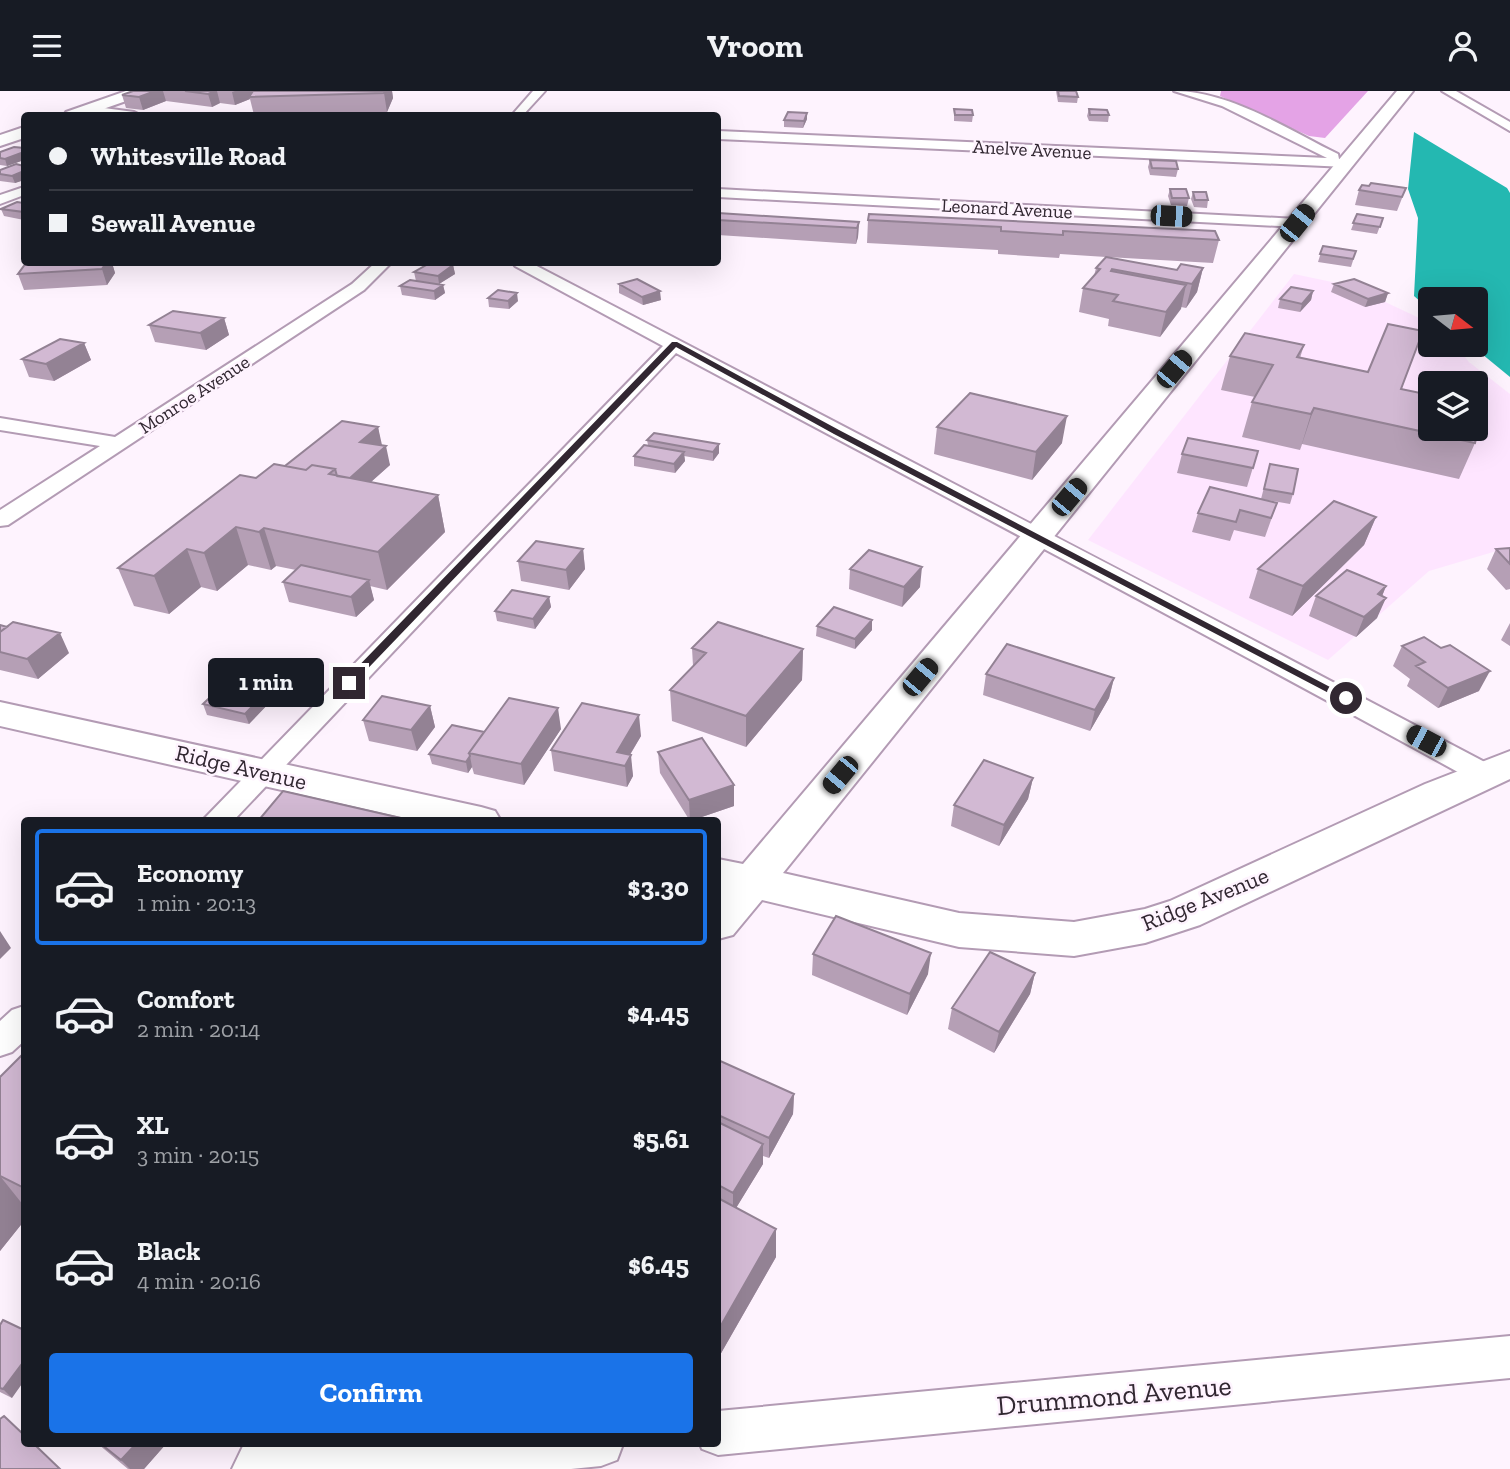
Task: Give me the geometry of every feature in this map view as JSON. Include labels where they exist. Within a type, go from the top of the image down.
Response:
[{"type":"main road","points":[[80,112],[141,91]]},
{"type":"main road","points":[[721,915],[735,878],[1036,537],[1405,91]]},
{"type":"main road","points":[[0,141],[21,133]]},
{"type":"main road","name":"Ridge Avenue","points":[[0,714],[463,817]]},
{"type":"main road","name":"Ridge Avenue","points":[[735,878],[959,930],[1074,939],[1146,926],[1185,913],[1427,799],[1498,769]]},
{"type":"street","points":[[520,112],[539,91]]},
{"type":"street","points":[[1180,91],[1226,104],[1346,163]]},
{"type":"street","points":[[1448,91],[1510,127]]},
{"type":"street","points":[[89,109],[112,112]]},
{"type":"street","name":"Anelve Avenue","points":[[721,135],[1346,163]]},
{"type":"street","points":[[0,200],[21,192]]},
{"type":"street","name":"Leonard Avenue","points":[[721,193],[1297,223]]},
{"type":"street","name":"Monroe Avenue","points":[[0,520],[358,287],[380,266]]},
{"type":"street","points":[[526,266],[1325,687],[1498,769]]},
{"type":"street","points":[[220,817],[675,344]]},
{"type":"street","points":[[0,424],[117,443]]},
{"type":"street","points":[[0,1042],[21,1023]]},
{"type":"street","name":"Drummond Avenue","points":[[721,1433],[1510,1357]]},
{"type":"street","points":[[274,1456],[358,1467],[569,1447]]},
{"type":"shaded area","points":[[1221,91],[1368,91],[1325,138],[1309,136],[1220,96]]},
{"type":"shaded area","points":[[1414,132],[1507,188],[1510,193],[1510,377],[1486,357],[1488,357],[1488,287],[1418,287],[1418,300],[1414,296],[1418,218],[1408,189]]},
{"type":"shaded area","points":[[1294,274],[1351,286],[1418,317],[1418,357],[1465,357],[1481,371],[1418,371],[1418,441],[1488,441],[1488,377],[1510,394],[1510,547],[1429,571],[1328,660],[1088,540]]},
{"type":"building","points":[[133,91],[155,91],[139,97],[122,95]]},
{"type":"building","points":[[185,91],[215,91],[208,94]]},
{"type":"building","points":[[253,91],[385,91],[249,97]]},
{"type":"building","points":[[1058,91],[1076,91],[1078,97],[1059,96]]},
{"type":"building","points":[[954,109],[972,110],[973,115],[955,115]]},
{"type":"building","points":[[1089,109],[1107,110],[1109,115],[1090,115]]},
{"type":"building","points":[[788,112],[807,113],[804,121],[784,120]]},
{"type":"building","points":[[21,148],[21,153],[5,159],[0,158],[0,152]]},
{"type":"building","points":[[1150,160],[1176,161],[1178,169],[1152,168]]},
{"type":"building","points":[[16,164],[21,165],[21,172],[12,176],[0,174],[0,170]]},
{"type":"building","points":[[1371,183],[1406,188],[1402,197],[1359,190],[1362,185],[1369,186]]},
{"type":"building","points":[[1170,189],[1186,189],[1189,198],[1172,198]]},
{"type":"building","points":[[1193,192],[1206,192],[1208,200],[1195,200]]},
{"type":"building","points":[[17,202],[21,203],[21,212],[1,209]]},
{"type":"building","points":[[721,213],[859,222],[857,228],[721,220]]},
{"type":"building","points":[[869,214],[1215,231],[1219,240],[1063,231],[1063,235],[1001,231],[1001,227],[868,220]]},
{"type":"building","points":[[1357,214],[1383,218],[1380,227],[1353,223]]},
{"type":"building","points":[[1323,246],[1356,251],[1353,259],[1320,254]]},
{"type":"building","points":[[1106,257],[1177,270],[1181,264],[1203,268],[1192,284],[1112,269],[1111,271],[1186,285],[1166,312],[1113,301],[1118,295],[1083,288],[1100,269],[1096,268]]},
{"type":"building","points":[[24,266],[104,266],[102,269],[18,274]]},
{"type":"building","points":[[425,266],[452,266],[438,276],[414,272]]},
{"type":"building","points":[[637,279],[660,291],[642,297],[619,284]]},
{"type":"building","points":[[1354,279],[1388,293],[1368,299],[1334,284]]},
{"type":"building","points":[[410,280],[443,285],[434,291],[400,286]]},
{"type":"building","points":[[1291,287],[1313,291],[1302,304],[1280,299]]},
{"type":"building","points":[[498,290],[517,293],[508,301],[488,298]]},
{"type":"building","points":[[173,311],[224,318],[200,333],[149,325]]},
{"type":"building","points":[[1388,324],[1418,330],[1418,344],[1401,389],[1418,393],[1418,431],[1314,408],[1311,414],[1252,402],[1273,365],[1230,356],[1245,333],[1304,345],[1297,357],[1368,372]]},
{"type":"building","points":[[60,339],[84,343],[46,364],[22,359]]},
{"type":"building","points":[[970,393],[1067,416],[1036,452],[937,427]]},
{"type":"building","points":[[342,421],[378,427],[360,442],[386,446],[350,478],[337,476],[335,469],[312,465],[306,470],[285,466]]},
{"type":"building","points":[[654,433],[719,444],[713,452],[647,440]]},
{"type":"building","points":[[1188,438],[1258,451],[1253,468],[1182,454]]},
{"type":"building","points":[[644,445],[684,452],[674,464],[634,456]]},
{"type":"building","points":[[274,464],[306,470],[312,465],[335,469],[329,474],[438,495],[378,552],[264,528],[259,532],[236,527],[204,553],[187,549],[154,576],[118,568],[240,475],[256,478]]},
{"type":"building","points":[[1270,464],[1298,469],[1293,494],[1264,489]]},
{"type":"building","points":[[1210,487],[1277,503],[1271,518],[1240,510],[1236,522],[1198,513]]},
{"type":"building","points":[[1334,501],[1376,517],[1303,586],[1258,569]]},
{"type":"building","points":[[536,541],[583,549],[566,570],[518,561]]},
{"type":"building","points":[[1510,548],[1510,564],[1496,549]]},
{"type":"building","points":[[869,550],[922,567],[904,587],[850,569]]},
{"type":"building","points":[[301,565],[369,580],[351,597],[283,582]]},
{"type":"building","points":[[1347,570],[1386,586],[1378,594],[1386,598],[1364,617],[1316,596]]},
{"type":"building","points":[[512,590],[549,597],[533,619],[495,611]]},
{"type":"building","points":[[834,607],[872,620],[855,639],[817,626]]},
{"type":"building","points":[[13,622],[60,633],[27,659],[0,652],[0,632]]},
{"type":"building","points":[[718,622],[803,649],[746,716],[670,690],[706,653],[692,648]]},
{"type":"building","points":[[1424,637],[1441,648],[1450,645],[1490,671],[1448,688],[1416,666],[1425,662],[1402,646]]},
{"type":"building","points":[[1007,644],[1114,678],[1095,710],[986,674]]},
{"type":"building","points":[[227,681],[268,690],[245,714],[203,704]]},
{"type":"building","points":[[382,696],[430,706],[411,730],[363,720]]},
{"type":"building","points":[[509,698],[558,708],[521,764],[469,753]]},
{"type":"building","points":[[582,703],[639,715],[617,752],[631,755],[625,766],[551,750]]},
{"type":"building","points":[[452,725],[484,732],[466,762],[429,754]]},
{"type":"building","points":[[702,738],[734,785],[689,800],[658,752]]},
{"type":"building","points":[[984,760],[1033,778],[1004,825],[954,805]]},
{"type":"building","points":[[283,791],[397,817],[261,817]]},
{"type":"building","points":[[836,916],[931,953],[910,994],[813,954]]},
{"type":"building","points":[[990,952],[1035,973],[999,1032],[952,1008]]},
{"type":"building","points":[[21,1056],[21,1186],[0,1176],[0,1077]]},
{"type":"building","points":[[721,1061],[794,1094],[769,1138],[721,1116]]},
{"type":"building","points":[[721,1123],[763,1144],[733,1193],[721,1187]]},
{"type":"building","points":[[721,1200],[776,1229],[721,1325]]},
{"type":"building","points":[[3,1320],[21,1329],[21,1365],[3,1389],[0,1388],[0,1325]]},
{"type":"building","points":[[4,1416],[21,1432],[21,1447],[37,1447],[60,1469],[0,1469],[0,1419]]},
{"type":"building","points":[[105,1447],[133,1447],[121,1460]]},
{"type":"route","points":[[349,683],[675,344],[1082,562],[1169,604],[1346,698]]}]
